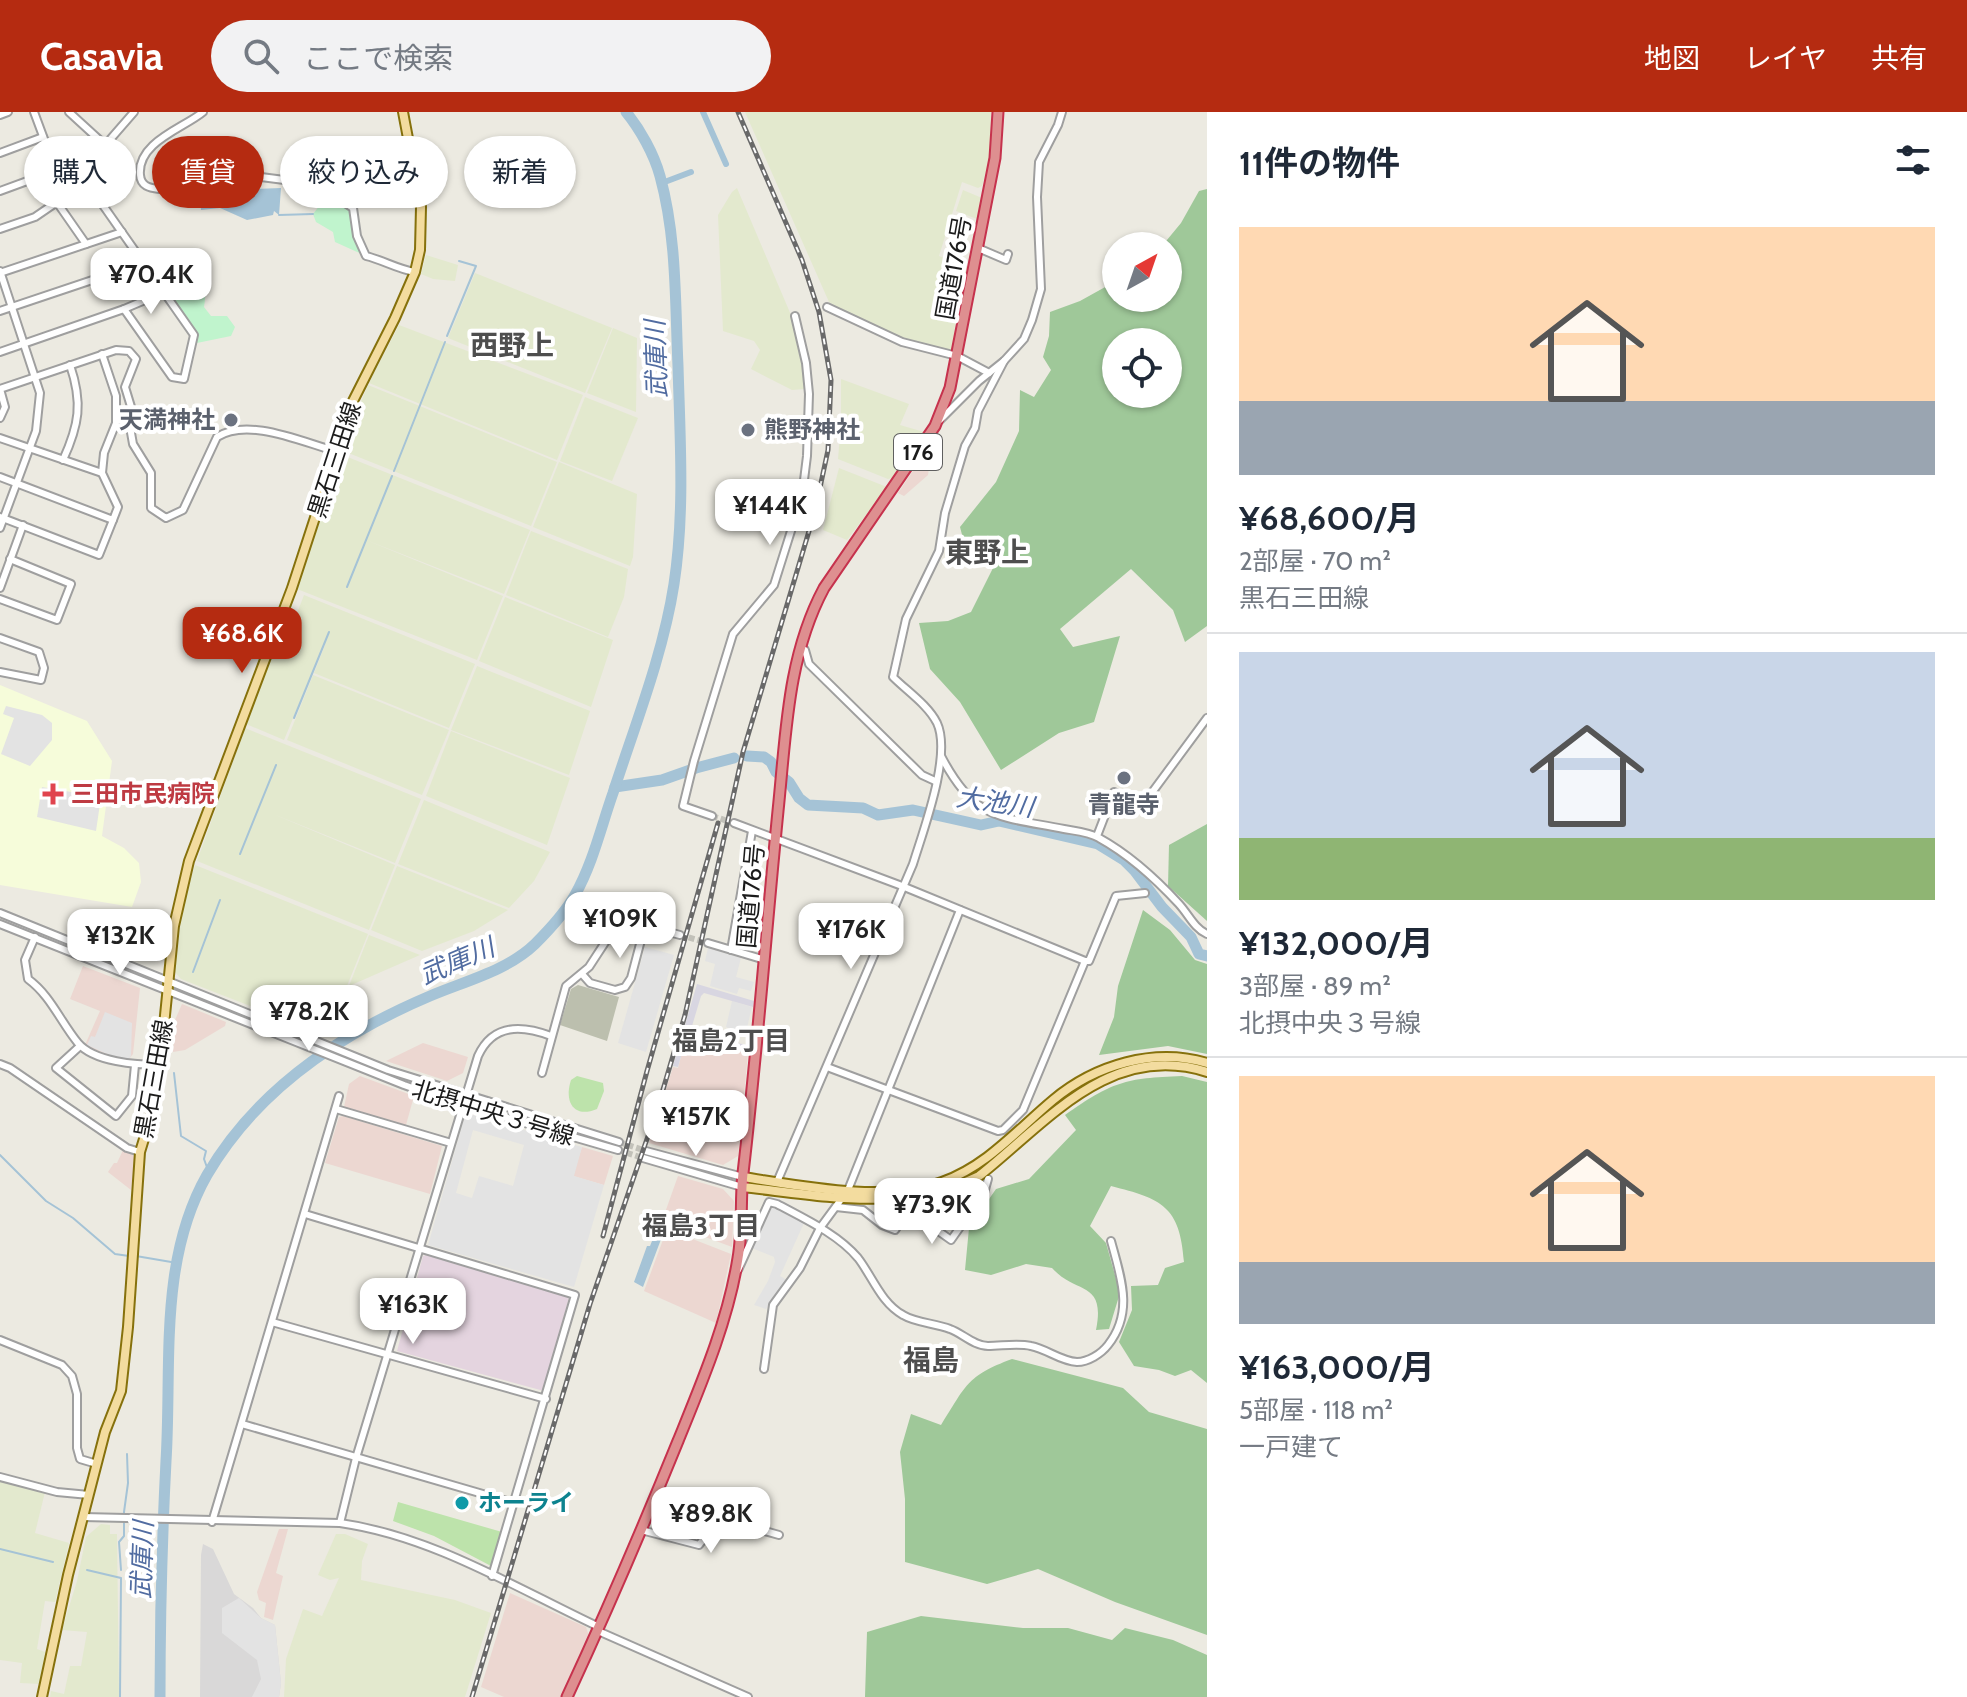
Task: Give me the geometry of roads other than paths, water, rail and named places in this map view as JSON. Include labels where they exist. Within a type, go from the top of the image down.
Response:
[{"type":"highway","name":"国道176号","points":[[567,1697],[641,1530],[715,1346],[735,1275],[790,691],[812,611],[824,588],[935,426],[950,388],[995,158],[998,112]]},
{"type":"main road","name":"黒石三田線","points":[[42,1697],[64,1589],[105,1432],[121,1391],[140,1152],[154,1106],[174,926],[189,861],[292,588],[353,401],[415,272],[420,250],[421,207],[403,112]]},
{"type":"main road","points":[[742,1182],[777,1182],[848,1190],[922,1188],[957,1176],[996,1151],[1070,1087],[1106,1069],[1150,1058],[1207,1063]]},
{"type":"main road","points":[[742,1182],[842,1198],[924,1196],[979,1176],[1074,1095],[1109,1077],[1152,1066],[1176,1066],[1207,1072]]},
{"type":"street","points":[[0,115],[8,112]]},
{"type":"street","points":[[34,112],[43,136]]},
{"type":"street","points":[[69,112],[95,136]]},
{"type":"street","points":[[119,112],[128,119]]},
{"type":"street","points":[[113,136],[134,112]]},
{"type":"street","points":[[203,112],[161,138],[146,156],[140,174],[146,186],[159,189],[180,163],[212,158],[233,162],[261,177],[323,189],[353,208],[357,236],[366,256],[382,259],[397,269],[415,272]]},
{"type":"street","points":[[935,426],[1024,339],[1041,289],[1037,197],[1039,162],[1062,112]]},
{"type":"street","points":[[0,153],[24,144]]},
{"type":"street","points":[[0,191],[24,182]]},
{"type":"street","points":[[0,229],[35,217],[47,208]]},
{"type":"street","points":[[61,208],[86,244]]},
{"type":"street","points":[[105,208],[194,335],[184,379],[172,377],[124,309]]},
{"type":"street","points":[[0,528],[36,431],[40,393],[0,272],[122,232]]},
{"type":"street","points":[[978,248],[1006,260],[1008,254]]},
{"type":"street","points":[[0,311],[143,263]]},
{"type":"street","points":[[0,352],[164,292]]},
{"type":"street","points":[[827,307],[902,342],[957,356],[989,373]]},
{"type":"street","points":[[712,816],[683,806],[688,781],[733,634],[774,585],[802,496],[809,394],[806,363],[795,316]]},
{"type":"street","points":[[0,418],[5,407],[0,389],[102,354],[116,350],[129,351],[136,359],[125,387],[132,410],[130,427],[133,444],[151,473],[151,508],[166,518],[183,510],[217,437],[227,431],[250,428],[335,451]]},
{"type":"street","points":[[2,517],[99,555],[118,507],[102,473],[104,453],[116,423],[116,396],[102,354]]},
{"type":"street","points":[[1004,361],[978,411],[975,428],[965,446],[945,513],[939,551],[906,619],[893,677],[937,722],[941,756],[950,774],[972,802],[994,815],[1097,836],[1140,864],[1155,884],[1189,916],[1197,930],[1207,934]]},
{"type":"street","points":[[63,460],[74,436],[79,410],[77,386],[70,365]]},
{"type":"street","points":[[0,438],[102,473]]},
{"type":"street","points":[[0,477],[113,520]]},
{"type":"street","points":[[0,588],[23,525]]},
{"type":"street","points":[[0,599],[57,620],[71,584],[10,559]]},
{"type":"street","points":[[0,638],[39,652],[44,668],[41,680],[0,672]]},
{"type":"street","points":[[800,648],[805,650],[809,664],[833,688],[922,775],[935,781]]},
{"type":"street","points":[[1097,836],[1114,792],[1142,806],[1207,718]]},
{"type":"street","points":[[777,1182],[902,886],[921,835],[941,756]]},
{"type":"street","points":[[734,823],[902,886],[1085,961],[1089,961],[1116,896],[1145,893]]},
{"type":"street","points":[[731,950],[752,831]]},
{"type":"street","points":[[764,1369],[773,1305],[800,1268],[820,1228],[848,1190],[960,910]]},
{"type":"street","points":[[0,913],[168,979]]},
{"type":"street","points":[[542,1073],[566,986],[582,974],[601,951],[617,924],[628,921],[680,935]]},
{"type":"street","points":[[0,924],[167,991]]},
{"type":"street","points":[[582,974],[590,983],[603,987],[615,990],[625,987],[631,978],[645,925]]},
{"type":"street","points":[[35,937],[25,960],[28,979],[43,990],[80,1046],[118,1063],[160,1065]]},
{"type":"street","points":[[708,943],[765,960]]},
{"type":"street","points":[[827,1067],[998,1131],[1003,1130],[1023,1110],[1085,961]]},
{"type":"street","name":"北摂中央３号線","points":[[167,991],[404,1085],[463,1105],[618,1146],[379,1066],[168,979]]},
{"type":"street","points":[[340,1523],[356,1458],[481,1049],[495,1034],[520,1028],[551,1036]]},
{"type":"street","points":[[80,1046],[56,1068],[116,1116]]},
{"type":"street","points":[[0,1064],[127,1148],[140,1152]]},
{"type":"street","points":[[103,1131],[132,1096],[135,1065]]},
{"type":"street","points":[[212,1522],[339,1096]]},
{"type":"street","points":[[336,1109],[451,1143]]},
{"type":"street","points":[[644,1154],[742,1182]]},
{"type":"street","points":[[836,1207],[863,1210],[895,1230],[907,1213],[913,1213],[951,1240],[984,1193],[988,1179]]},
{"type":"street","points":[[735,1275],[747,1256],[769,1202],[777,1204],[820,1228],[857,1257],[876,1287],[903,1316],[952,1329],[980,1344],[1031,1346],[1076,1362],[1104,1350],[1121,1323],[1125,1297],[1111,1241]]},
{"type":"street","points":[[305,1214],[575,1295],[492,1576]]},
{"type":"street","points":[[272,1322],[546,1399]]},
{"type":"street","points":[[0,1340],[62,1365],[72,1376],[77,1394],[77,1448],[80,1459],[97,1464]]},
{"type":"street","points":[[242,1424],[514,1503]]},
{"type":"street","points":[[0,1477],[57,1492],[89,1495]]},
{"type":"street","points":[[83,1517],[340,1523],[373,1528],[415,1540],[598,1629],[748,1697]]},
{"type":"street","points":[[641,1530],[699,1545],[719,1518],[779,1535]]},
{"type":"water","points":[[280,188],[279,215],[274,211],[273,215],[247,220],[220,208],[264,208],[264,189]]},
{"type":"water","points":[[656,1231],[663,1234],[643,1287],[634,1282]]},
{"type":"waterway","name":"武庫川","points":[[160,1697],[170,1315],[174,1278],[191,1208],[227,1144],[250,1116],[304,1068],[333,1047],[397,1011],[512,961],[535,944],[562,915],[587,870],[656,663],[674,584],[680,530],[681,448],[674,270],[670,223],[660,176],[646,142],[626,112]]},
{"type":"waterway","points":[[703,112],[726,164]]},
{"type":"waterway","points":[[662,183],[691,172]]},
{"type":"waterway","points":[[279,215],[313,214]]},
{"type":"waterway","points":[[447,336],[476,266],[459,261]]},
{"type":"waterway","points":[[394,471],[445,342]]},
{"type":"waterway","points":[[347,587],[392,476]]},
{"type":"waterway","points":[[294,718],[329,632]]},
{"type":"waterway","name":"大池川","points":[[747,756],[764,757],[771,762],[776,772],[808,805],[863,808],[878,815],[913,810],[981,825],[999,821],[1098,844],[1134,870],[1162,907],[1191,937],[1199,954],[1207,956]]},
{"type":"waterway","name":"大池川","points":[[615,787],[662,780],[734,758]]},
{"type":"waterway","points":[[240,854],[276,765]]},
{"type":"waterway","points":[[193,972],[220,900]]},
{"type":"waterway","points":[[174,1073],[181,1136],[206,1151],[204,1159],[209,1173]]},
{"type":"waterway","points":[[0,1155],[46,1201],[73,1218],[115,1254],[129,1256]]},
{"type":"waterway","points":[[136,1256],[177,1263]]},
{"type":"waterway","points":[[121,1570],[119,1542],[124,1536],[127,1454]]},
{"type":"waterway","points":[[0,1549],[53,1562]]},
{"type":"waterway","points":[[87,1570],[121,1578],[120,1697]]},
{"type":"tunnel","points":[[712,816],[734,823]]},
{"type":"tunnel","points":[[680,935],[708,943]]},
{"type":"tunnel","points":[[619,1142],[646,1151]]},
{"type":"tunnel","points":[[618,1150],[643,1158]]},
{"type":"railway","points":[[472,1697],[590,1304],[657,1110],[685,1015],[743,752],[815,511],[828,450],[831,380],[819,312],[802,260],[738,112]]},
{"type":"railway","points":[[603,1236],[718,823]]},
{"type":"place","name":"天満神社","points":[[231,420]]},
{"type":"place","name":"熊野神社","points":[[748,430]]},
{"type":"place","name":"青龍寺","points":[[1124,778]]},
{"type":"place","name":"三田市民病院","points":[[53,794]]},
{"type":"place","name":"ホーライ","points":[[462,1503]]},
{"type":"district","name":"西野上","points":[[512,345]]},
{"type":"district","name":"東野上","points":[[987,552]]},
{"type":"district","name":"福島2丁目","points":[[731,1041]]},
{"type":"district","name":"福島3丁目","points":[[701,1226]]},
{"type":"district","name":"福島","points":[[931,1360]]}]
